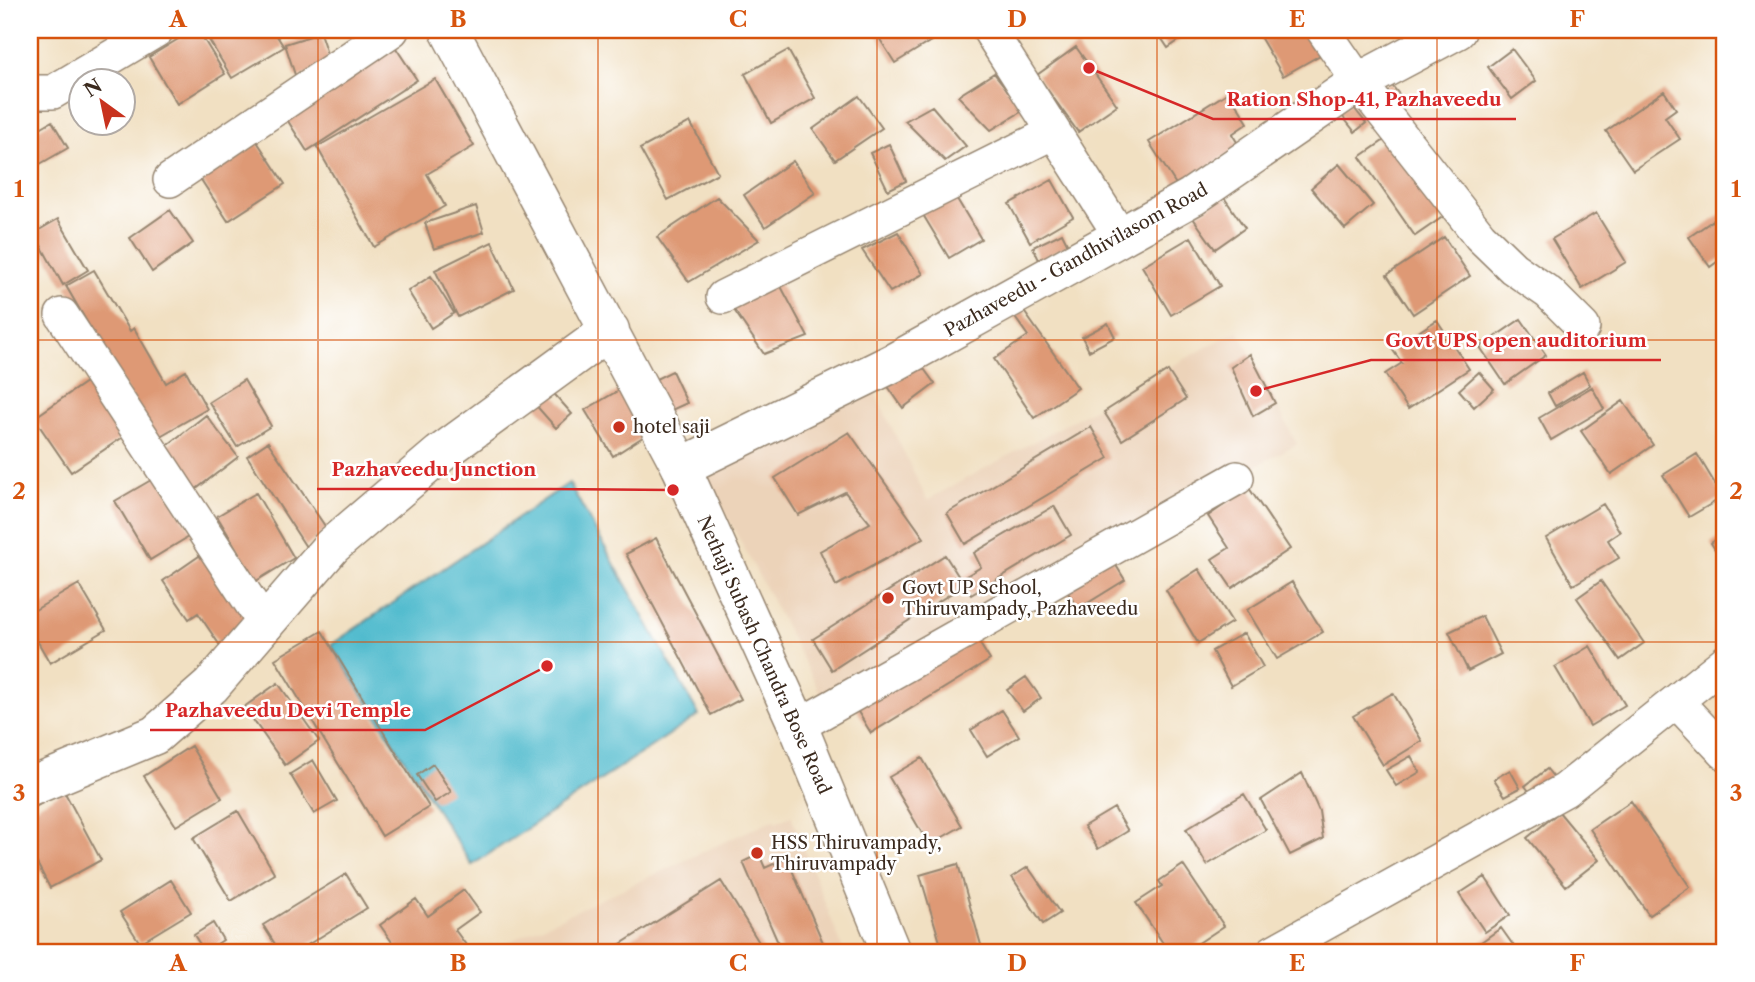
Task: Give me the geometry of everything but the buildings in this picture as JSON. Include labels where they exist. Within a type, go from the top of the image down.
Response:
[{"type":"main road","name":"Nethaji Subash Chandra Bose Road","points":[[449,30],[681,467],[798,726],[891,952]]},
{"type":"main road","name":"Pazhaveedu - Gandhivilasom Road","points":[[681,467],[893,363],[1121,237],[1192,197],[1359,82],[1457,30]]},
{"type":"main road","points":[[30,787],[155,735],[211,686],[332,546],[440,454],[610,330]]},
{"type":"street","points":[[30,92],[53,92],[157,30]]},
{"type":"street","points":[[170,180],[392,30]]},
{"type":"street","points":[[989,30],[1121,237]]},
{"type":"street","points":[[1323,30],[1359,82],[1480,236],[1513,268],[1549,293],[1583,327]]},
{"type":"street","points":[[723,297],[1054,132]]},
{"type":"street","points":[[62,315],[265,626]]},
{"type":"street","points":[[798,726],[1237,478]]},
{"type":"street","points":[[1273,952],[1565,790],[1725,662]]},
{"type":"street","points":[[1676,702],[1725,753]]},
{"type":"shaded area","name":"Govt UP School, Thiruvampady, Pazhaveedu","points":[[1238,330],[1297,444],[822,696],[704,472],[872,387],[927,500]]},
{"type":"shaded area","name":"HSS Thiruvampady, Thiruvampady","points":[[791,815],[844,952],[487,952],[774,819],[776,822]]},
{"type":"water","points":[[569,483],[699,715],[472,865],[331,645]]},
{"type":"place","name":"Ration Shop-41, Pazhaveedu","points":[[1089,68]]},
{"type":"place","name":"Govt UPS open auditorium","points":[[1256,391]]},
{"type":"place","name":"hotel saji","points":[[619,427]]},
{"type":"place","name":"Pazhaveedu Junction","points":[[673,490]]},
{"type":"place","name":"Govt UP School, Thiruvampady, Pazhaveedu","points":[[888,598]]},
{"type":"place","name":"Pazhaveedu Devi Temple","points":[[547,666]]},
{"type":"place","name":"HSS Thiruvampady, Thiruvampady","points":[[757,853]]}]
